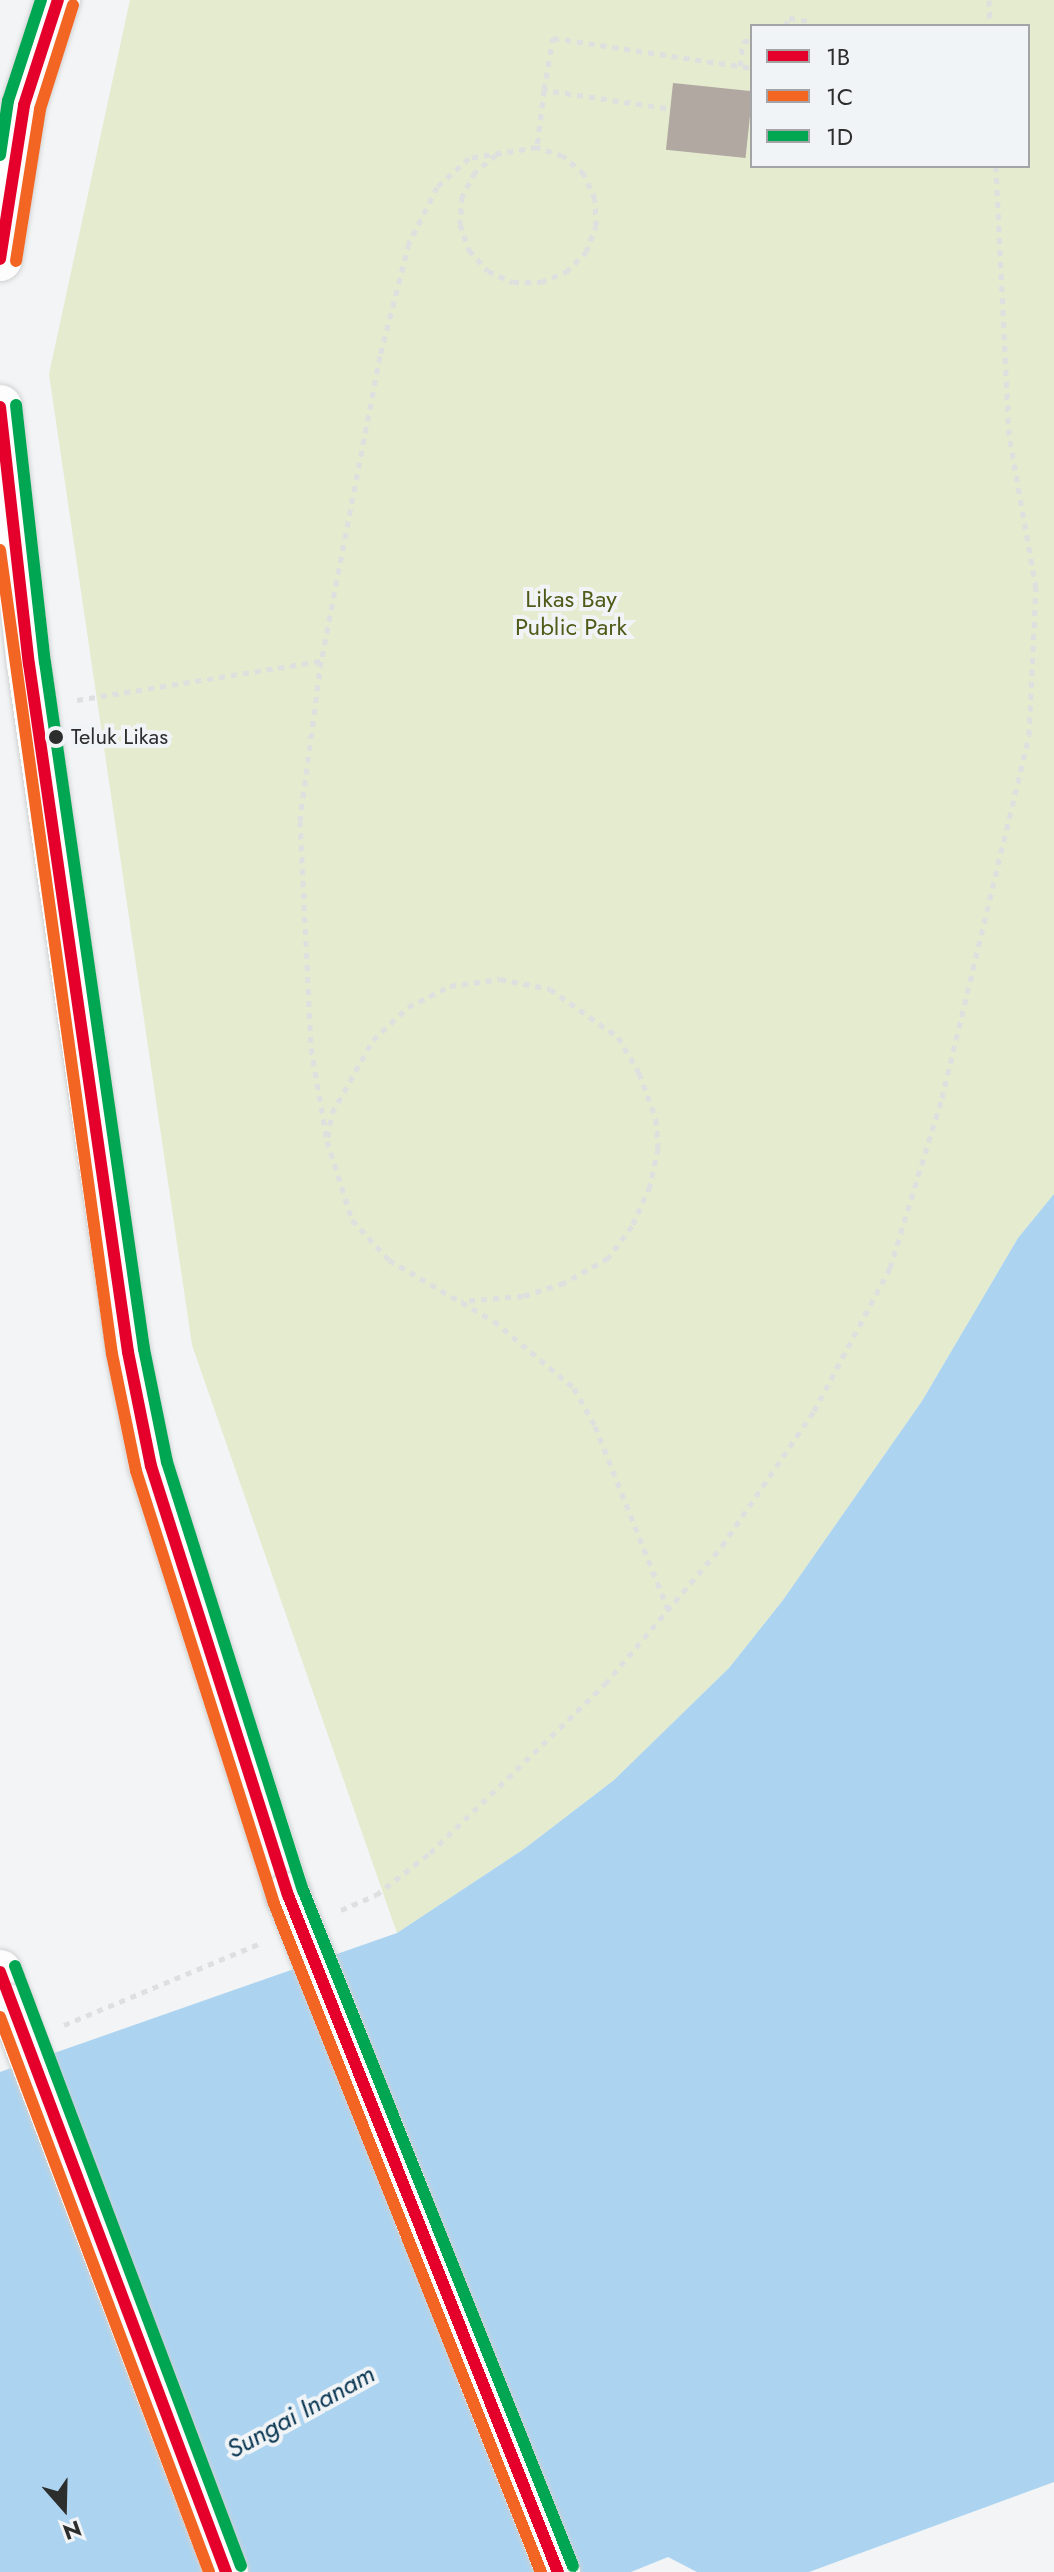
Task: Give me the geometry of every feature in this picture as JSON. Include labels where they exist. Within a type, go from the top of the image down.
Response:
[{"type":"highway","points":[[0,259],[24,105],[58,0]]},
{"type":"highway","points":[[0,407],[35,707],[128,1352],[151,1466],[288,1895],[558,2572]]},
{"type":"highway","points":[[6,1990],[226,2572]]},
{"type":"path","points":[[989,0],[990,24]]},
{"type":"path","points":[[786,24],[789,18],[809,21]]},
{"type":"path","points":[[537,147],[553,38],[750,68]]},
{"type":"path","points":[[740,66],[743,41],[750,41]]},
{"type":"path","points":[[544,90],[666,108]]},
{"type":"path","points":[[497,155],[469,184],[460,224],[469,250],[488,271],[513,282],[541,282],[566,272],[586,252],[596,213],[584,174],[563,156],[537,147],[469,158],[437,187],[409,243],[380,356],[321,661],[300,821],[311,1048],[327,1141],[352,1220],[389,1260],[494,1321],[574,1388],[595,1426],[668,1610]]},
{"type":"path","points":[[333,1913],[376,1895],[430,1853],[605,1684],[722,1546],[814,1411],[890,1268],[942,1098],[1029,735],[1036,588],[1009,435],[996,168]]},
{"type":"path","points":[[35,707],[321,661]]},
{"type":"path","points":[[327,1141],[332,1113],[373,1040],[408,1007],[450,986],[500,979],[550,989],[618,1037],[639,1073],[656,1119],[658,1148],[650,1186],[632,1226],[608,1258],[564,1283],[523,1296],[460,1301]]},
{"type":"path","points":[[58,2028],[275,1937]]},
{"type":"green space","name":"Likas Bay Public Park","points":[[130,0],[1054,0],[1054,1194],[1018,1238],[922,1401],[783,1600],[729,1668],[614,1780],[524,1849],[397,1933],[192,1345],[49,374]]},
{"type":"water","name":"Sungai Inanam","points":[[1054,1194],[1054,2482],[809,2572],[697,2572],[668,2557],[631,2572],[0,2572],[0,2072],[397,1933],[524,1849],[614,1780],[729,1668],[783,1600],[922,1401],[1018,1238]]},
{"type":"building","points":[[673,83],[750,91],[746,158],[666,150]]},
{"type":"transit line","name":"1D","points":[[0,155],[8,101],[41,0]]},
{"type":"transit line","name":"1B","points":[[0,259],[24,105],[58,0]]},
{"type":"transit line","name":"1C","points":[[16,261],[40,109],[73,5]]},
{"type":"transit line","name":"1D","points":[[16,405],[45,662],[144,1349],[167,1462],[303,1890],[573,2566]]},
{"type":"transit line","name":"1B","points":[[0,407],[29,664],[128,1352],[151,1466],[288,1895],[558,2572]]},
{"type":"transit line","name":"1C","points":[[0,550],[112,1354],[136,1471],[273,1901],[541,2572]]},
{"type":"transit line","name":"1D","points":[[15,1966],[241,2566]]},
{"type":"transit line","name":"1B","points":[[0,1972],[226,2572]]},
{"type":"transit line","name":"1C","points":[[0,2017],[209,2572]]},
{"type":"place","name":"Teluk Likas","points":[[56,737]]}]
